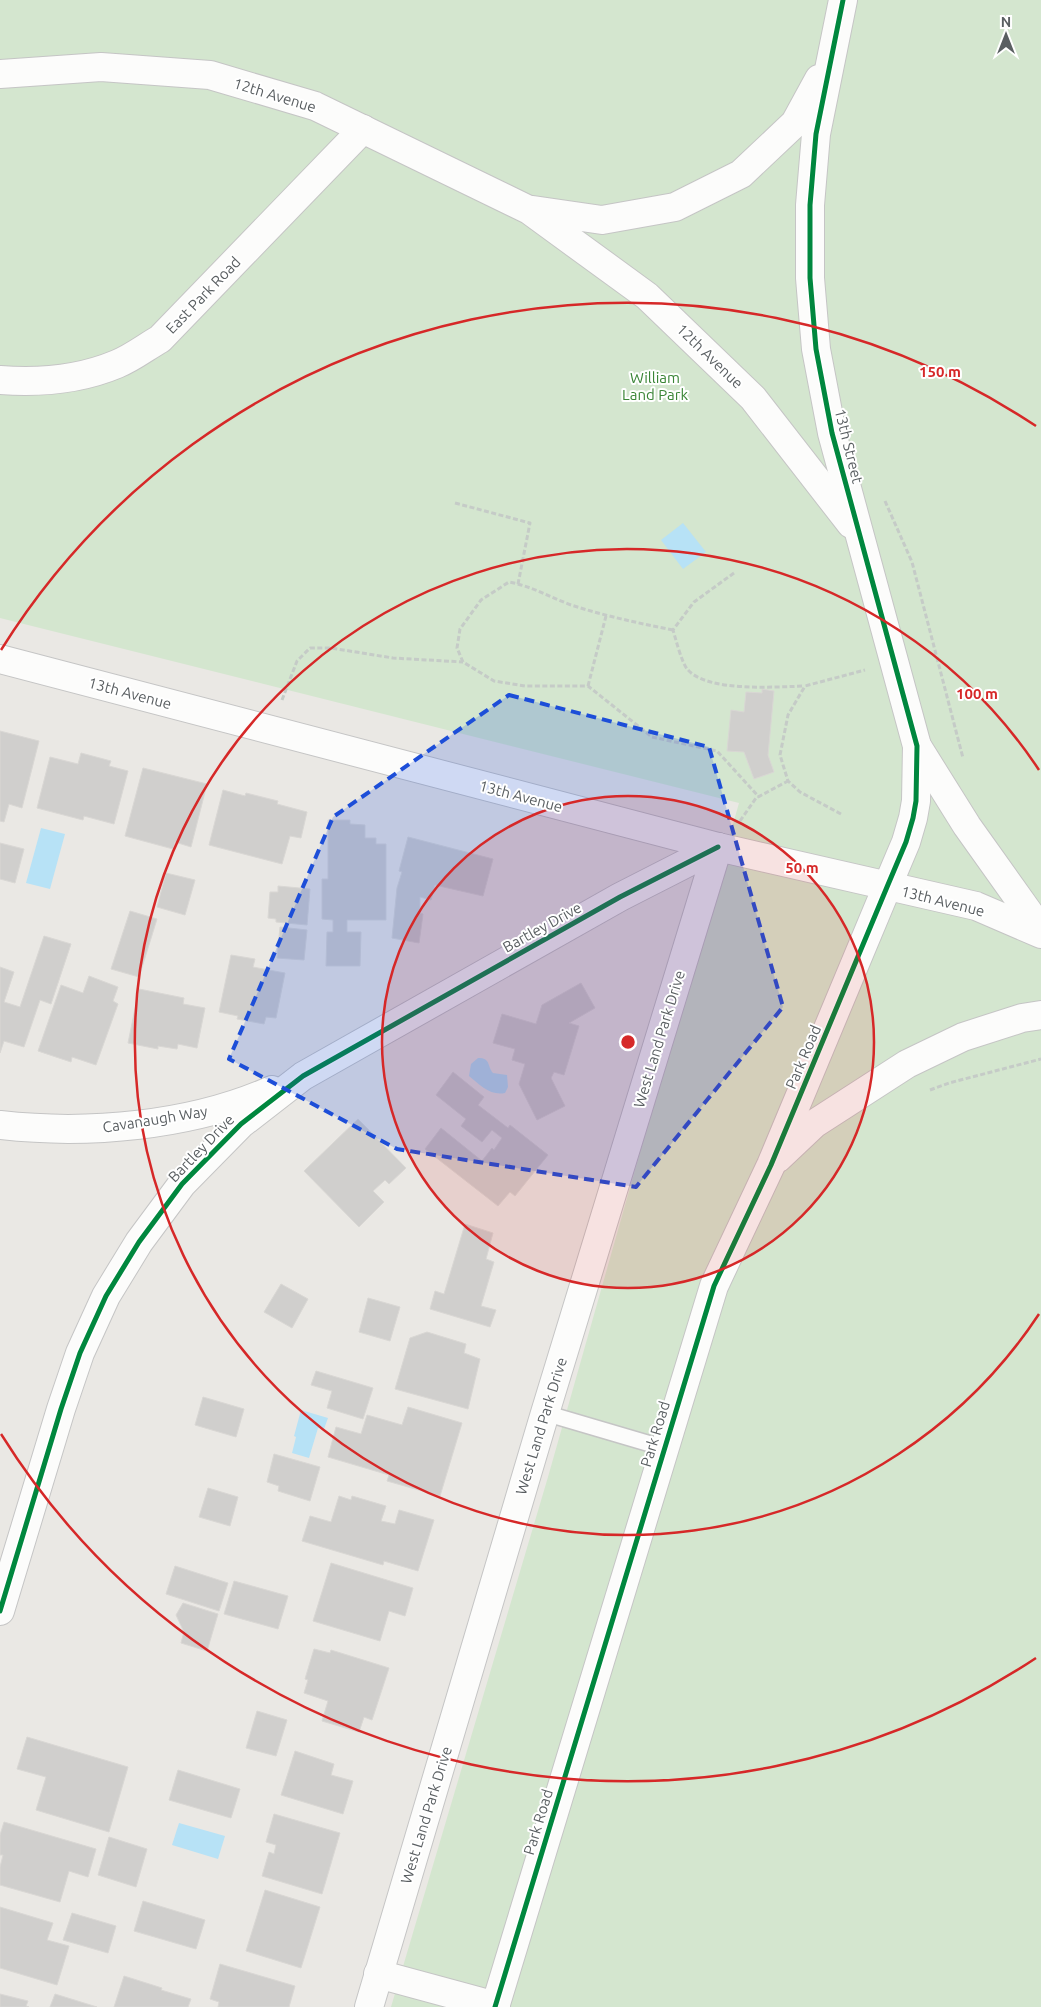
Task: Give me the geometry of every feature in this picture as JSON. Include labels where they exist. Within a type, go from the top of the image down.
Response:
[{"type":"street","name":"13th Street","points":[[843,0],[816,134],[810,205],[810,278],[816,349],[832,434],[917,746],[916,800],[913,818],[906,842],[888,887]]},
{"type":"street","name":"12th Avenue","points":[[529,210],[602,220],[675,208],[741,174],[795,123],[830,58]]},
{"type":"street","name":"12th Avenue","points":[[0,74],[101,67],[210,75],[315,106],[529,210],[647,296],[753,398],[859,535]]},
{"type":"street","name":"East Park Road","points":[[0,380],[25,382],[57,380],[88,374],[118,363],[160,339],[363,129]]},
{"type":"street","name":"13th Avenue","points":[[0,659],[718,847],[976,906],[1041,934]]},
{"type":"street","points":[[917,746],[967,826],[1041,930]]},
{"type":"street","name":"Bartley Drive","points":[[0,1610],[80,1353],[106,1296],[138,1242],[182,1184],[241,1124],[303,1076],[620,897],[718,847]]},
{"type":"street","name":"West Land Park Drive","points":[[369,2007],[545,1413],[718,847]]},
{"type":"street","name":"Park Road","points":[[495,2006],[714,1286],[771,1165],[888,887]]},
{"type":"street","name":"Park Road","points":[[771,1165],[814,1124],[907,1064],[963,1037],[1022,1018],[1041,1015]]},
{"type":"street","name":"Cavanaugh Way","points":[[0,1126],[49,1129],[137,1124],[221,1108],[258,1096],[303,1076]]},
{"type":"street","points":[[378,1974],[495,2006]]},
{"type":"lane","points":[[545,1413],[664,1448]]},
{"type":"path","points":[[882,495],[912,562],[966,765]]},
{"type":"path","points":[[455,504],[530,523],[518,584]]},
{"type":"path","points":[[673,630],[694,602],[734,573]]},
{"type":"path","points":[[463,662],[457,648],[460,629],[481,600],[509,582],[526,585],[553,599],[606,616],[673,630]]},
{"type":"path","points":[[588,686],[606,616]]},
{"type":"path","points":[[673,630],[687,670],[705,681],[750,688],[804,686],[852,673]]},
{"type":"path","points":[[280,703],[297,661],[310,648],[331,648],[393,658],[463,662],[494,681],[525,686],[588,686],[652,736],[717,751],[758,797]]},
{"type":"path","points":[[804,686],[788,715],[780,755],[788,781],[800,792],[842,814]]},
{"type":"path","points":[[739,823],[756,798],[788,781]]},
{"type":"path","points":[[925,1092],[949,1083],[1041,1059]]},
{"type":"highlighted area","points":[[509,695],[709,747],[783,1007],[636,1187],[397,1149],[229,1059],[333,817]]},
{"type":"green space","name":"William Land Park","points":[[0,0],[1041,0],[1041,2007],[391,2007],[548,1477],[739,803],[0,618]]},
{"type":"water","points":[[683,523],[706,552],[683,569],[661,540]]},
{"type":"water","points":[[41,828],[65,834],[50,889],[26,883]]},
{"type":"water","points":[[478,1058],[487,1061],[493,1073],[507,1075],[508,1087],[505,1093],[500,1094],[490,1091],[469,1076],[471,1064]]},
{"type":"water","points":[[301,1410],[328,1418],[324,1429],[318,1428],[309,1458],[292,1453],[296,1437],[294,1436]]},
{"type":"water","points":[[179,1823],[225,1836],[218,1859],[172,1845]]},
{"type":"building","points":[[762,689],[774,691],[768,755],[774,772],[754,779],[744,752],[727,751],[731,710],[744,712],[746,692],[762,693]]},
{"type":"building","points":[[0,731],[39,741],[22,808],[9,804],[4,822],[0,821]]},
{"type":"building","points":[[81,753],[111,761],[109,766],[128,771],[114,824],[84,816],[83,820],[37,808],[50,757],[78,764]]},
{"type":"building","points":[[143,768],[207,784],[191,847],[175,842],[173,849],[125,836]]},
{"type":"building","points":[[223,790],[245,796],[246,793],[278,801],[277,804],[307,812],[301,838],[290,836],[282,864],[209,845]]},
{"type":"building","points":[[328,820],[350,820],[350,824],[365,825],[365,838],[376,838],[376,844],[386,844],[386,920],[347,920],[347,932],[361,932],[360,966],[326,966],[327,932],[333,932],[333,920],[322,919],[322,879],[328,879]]},
{"type":"building","points":[[408,837],[493,859],[483,896],[435,885],[431,900],[420,897],[420,913],[423,914],[419,943],[392,938],[397,888],[402,872],[399,871]]},
{"type":"building","points":[[0,843],[24,849],[15,883],[0,879]]},
{"type":"building","points":[[166,873],[195,880],[185,915],[157,907]]},
{"type":"building","points":[[278,886],[310,889],[307,925],[276,922],[276,919],[268,918],[270,892],[278,892]]},
{"type":"building","points":[[130,911],[157,919],[139,977],[111,969]]},
{"type":"building","points":[[280,927],[307,930],[304,960],[277,958]]},
{"type":"building","points":[[44,936],[71,944],[51,1004],[40,1000],[24,1047],[4,1041],[0,1053],[0,967],[14,972],[4,1002],[20,1007]]},
{"type":"building","points":[[231,955],[255,959],[253,967],[285,973],[276,1018],[266,1017],[264,1024],[237,1019],[238,1016],[219,1012]]},
{"type":"building","points":[[89,976],[118,987],[113,1001],[118,1004],[96,1065],[72,1057],[71,1062],[38,1051],[61,985],[83,993]]},
{"type":"building","points":[[581,983],[595,1008],[569,1023],[579,1026],[564,1075],[554,1072],[551,1078],[565,1106],[537,1120],[519,1084],[525,1064],[512,1060],[515,1049],[493,1043],[502,1014],[536,1024],[542,1005]]},
{"type":"building","points":[[139,989],[184,998],[183,1004],[205,1008],[197,1048],[178,1044],[177,1049],[158,1046],[158,1049],[128,1043]]},
{"type":"building","points":[[453,1072],[484,1097],[478,1105],[508,1128],[510,1125],[548,1155],[515,1196],[510,1192],[498,1206],[425,1149],[441,1128],[482,1161],[492,1148],[494,1150],[502,1138],[492,1130],[482,1142],[461,1126],[466,1119],[436,1095]]},
{"type":"building","points":[[358,1119],[406,1168],[389,1184],[385,1180],[373,1191],[384,1202],[359,1227],[304,1171]]},
{"type":"building","points":[[465,1224],[493,1233],[486,1259],[494,1262],[481,1306],[496,1310],[490,1327],[430,1309],[435,1291],[444,1294]]},
{"type":"building","points":[[281,1284],[308,1299],[292,1328],[264,1312]]},
{"type":"building","points":[[368,1298],[400,1307],[390,1341],[359,1332]]},
{"type":"building","points":[[427,1332],[466,1344],[464,1353],[480,1359],[468,1409],[395,1389],[410,1338]]},
{"type":"building","points":[[316,1371],[373,1388],[363,1419],[327,1408],[332,1391],[311,1385]]},
{"type":"building","points":[[203,1397],[244,1409],[236,1437],[195,1425]]},
{"type":"building","points":[[408,1407],[462,1423],[440,1496],[387,1481],[389,1475],[328,1457],[336,1427],[361,1434],[367,1415],[402,1425]]},
{"type":"building","points":[[274,1454],[320,1467],[310,1501],[278,1491],[279,1486],[267,1482]]},
{"type":"building","points":[[208,1488],[238,1497],[230,1526],[199,1517]]},
{"type":"building","points":[[339,1496],[351,1500],[352,1496],[386,1506],[381,1521],[395,1524],[399,1510],[434,1520],[418,1571],[384,1561],[383,1565],[302,1541],[310,1516],[331,1522]]},
{"type":"building","points":[[331,1563],[413,1588],[405,1616],[389,1611],[380,1641],[313,1621]]},
{"type":"building","points":[[175,1566],[228,1583],[219,1611],[166,1594]]},
{"type":"building","points":[[234,1581],[288,1596],[278,1629],[224,1614]]},
{"type":"building","points":[[183,1603],[218,1614],[207,1651],[181,1643],[184,1632],[176,1615]]},
{"type":"building","points":[[314,1649],[330,1653],[331,1650],[389,1668],[372,1720],[364,1717],[359,1732],[322,1721],[328,1701],[304,1693],[308,1680],[305,1679]]},
{"type":"building","points":[[257,1711],[287,1720],[276,1756],[246,1748]]},
{"type":"building","points":[[27,1737],[128,1767],[109,1832],[36,1810],[46,1777],[17,1769]]},
{"type":"building","points":[[295,1751],[334,1764],[331,1775],[353,1781],[343,1814],[281,1795]]},
{"type":"building","points":[[178,1770],[240,1789],[231,1818],[169,1800]]},
{"type":"building","points":[[274,1814],[340,1833],[322,1894],[262,1876],[269,1852],[274,1854],[276,1845],[266,1842]]},
{"type":"building","points":[[4,1822],[96,1849],[88,1877],[69,1871],[60,1902],[0,1885],[0,1867],[3,1855],[0,1855],[0,1835]]},
{"type":"building","points":[[109,1837],[147,1849],[136,1887],[98,1875]]},
{"type":"building","points":[[265,1890],[320,1907],[301,1968],[246,1951]]},
{"type":"building","points":[[143,1901],[205,1920],[196,1949],[134,1931]]},
{"type":"building","points":[[0,1907],[53,1923],[47,1940],[69,1946],[57,1985],[0,1968]]},
{"type":"building","points":[[72,1913],[116,1926],[108,1953],[63,1940]]},
{"type":"building","points":[[220,1964],[295,1986],[289,2007],[218,2007],[219,2002],[210,1999]]},
{"type":"building","points":[[124,1976],[191,1999],[188,2007],[114,2007]]},
{"type":"building","points":[[0,1994],[28,2001],[26,2006],[29,2007],[0,2007]]},
{"type":"building","points":[[55,1994],[97,2007],[50,2007]]},
{"type":"cycle path","points":[[495,2007],[714,1286],[771,1165],[906,842],[916,801],[917,746],[832,433],[816,349],[810,278],[810,205],[816,134],[843,0]]},
{"type":"cycle path","points":[[0,1611],[61,1409],[80,1353],[106,1296],[139,1242],[182,1184],[241,1124],[303,1076],[620,897],[718,847]]}]
